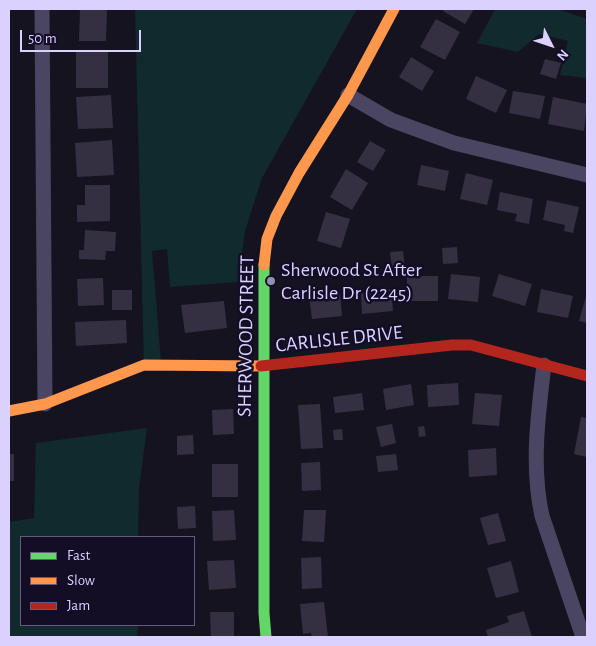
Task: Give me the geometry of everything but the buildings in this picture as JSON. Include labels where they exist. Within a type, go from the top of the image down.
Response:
[{"type":"street","points":[[42,9],[45,404]]},
{"type":"street","name":"SHERWOOD STREET","points":[[266,637],[264,613],[263,269],[267,239],[276,216],[294,182],[348,95],[394,9]]},
{"type":"street","points":[[348,95],[391,120],[454,143],[587,175]]},
{"type":"street","name":"CARLISLE DRIVE","points":[[9,411],[45,404],[144,365],[263,366],[471,345],[587,376]]},
{"type":"street","points":[[544,365],[536,435],[538,496],[542,516],[583,637]]},
{"type":"green space","points":[[135,9],[357,9],[262,178],[245,231],[238,282],[170,287],[167,249],[152,251],[161,362],[144,365]]},
{"type":"green space","points":[[495,9],[557,9],[587,19],[587,78],[560,75],[568,41],[539,34],[518,52],[477,43]]},
{"type":"green space","points":[[147,428],[139,488],[138,536],[20,536],[20,626],[138,626],[137,637],[9,637],[9,522],[34,518],[36,443]]},
{"type":"traffic: fast","points":[[264,265],[264,613],[266,637]]},
{"type":"traffic: slow","points":[[264,265],[267,239],[276,216],[299,173],[348,95],[394,9]]},
{"type":"traffic: slow","points":[[9,411],[45,404],[144,365],[261,366]]},
{"type":"traffic: jam","points":[[261,366],[452,345],[471,345],[587,376]]},
{"type":"place","name":"Sherwood St After Carlisle Dr (2245)","points":[[271,281]]}]
